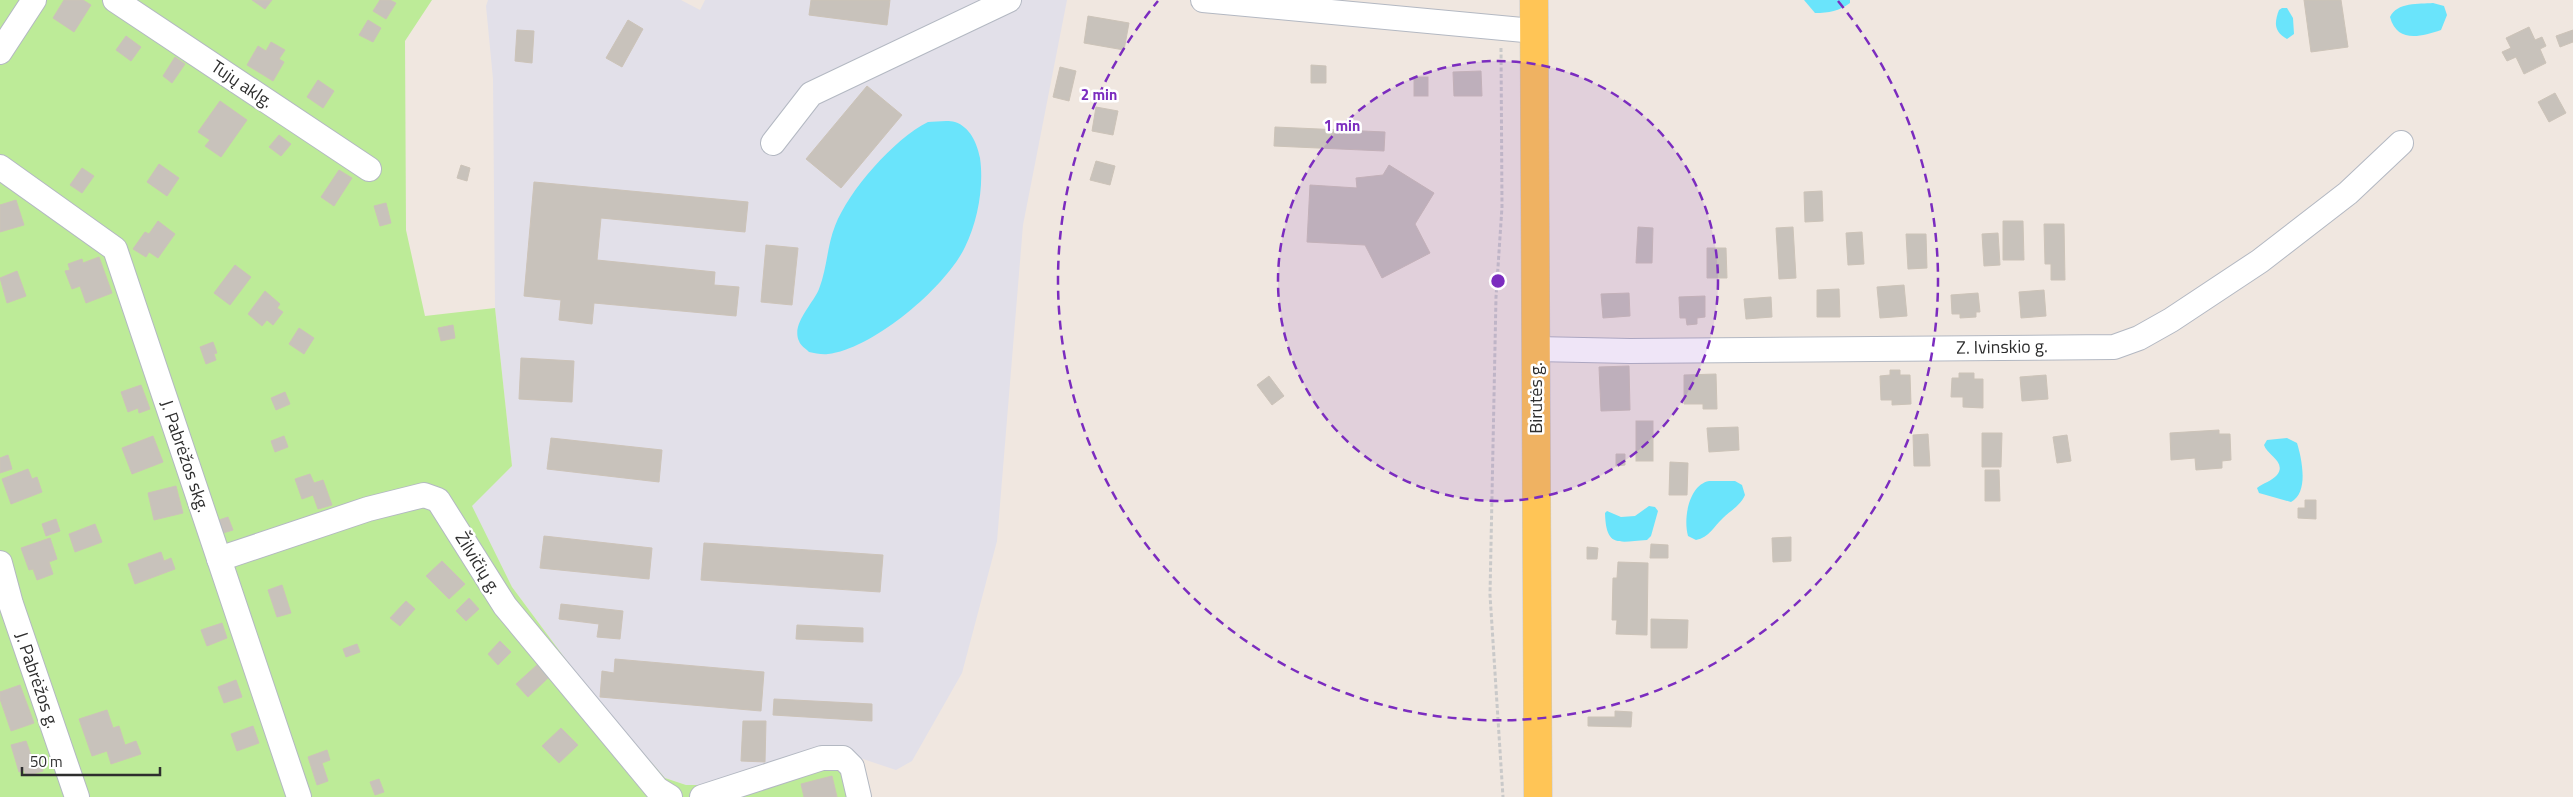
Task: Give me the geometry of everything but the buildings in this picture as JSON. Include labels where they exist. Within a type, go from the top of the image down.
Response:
[{"type":"main road","name":"Birutės g.","points":[[1534,0],[1538,797]]},
{"type":"street","points":[[0,52],[34,0]]},
{"type":"street","name":"Tujų aklg.","points":[[115,0],[368,169]]},
{"type":"street","points":[[773,144],[811,94],[1009,0]]},
{"type":"street","points":[[1203,0],[1534,31]]},
{"type":"street","name":"Z. Ivinskio g.","points":[[1536,349],[1640,351],[2114,346],[2139,338],[2171,320],[2260,261],[2348,193],[2401,143]]},
{"type":"street","name":"J. Pabrėžos skg.","points":[[0,167],[115,249],[299,797]]},
{"type":"street","name":"Žilvičių g.","points":[[219,559],[368,509],[424,494],[438,500],[505,606],[657,789],[670,797]]},
{"type":"street","name":"J. Pabrėžos g.","points":[[0,563],[6,606],[77,797]]},
{"type":"street","points":[[702,797],[822,758],[842,758],[852,767],[859,797]]},
{"type":"path","points":[[1501,29],[1502,206],[1496,297],[1490,596],[1503,797]]},
{"type":"shaded area","points":[[488,0],[681,0],[700,10],[705,0],[1067,0],[1023,225],[997,541],[962,673],[912,761],[896,770],[854,756],[701,785],[686,785],[665,778],[590,692],[512,587],[471,506],[512,466],[495,308],[493,79],[486,6]]},
{"type":"green space","points":[[0,0],[432,0],[405,41],[406,230],[425,316],[495,308],[512,466],[472,506],[512,587],[590,692],[665,778],[686,785],[701,785],[828,750],[865,797],[0,797]]},
{"type":"water","points":[[1804,0],[1850,0],[1850,3],[1834,11],[1815,13]]},
{"type":"water","points":[[2433,3],[2444,6],[2447,15],[2441,30],[2425,35],[2410,36],[2398,31],[2393,25],[2390,17],[2393,12],[2403,6]]},
{"type":"water","points":[[2282,8],[2287,8],[2293,18],[2294,34],[2287,39],[2276,27],[2277,15]]},
{"type":"water","points":[[949,121],[960,124],[972,136],[979,152],[981,180],[979,203],[970,237],[965,247],[956,263],[942,280],[906,314],[886,328],[866,341],[846,350],[826,354],[809,352],[800,342],[797,335],[798,328],[800,321],[819,289],[832,234],[842,212],[862,182],[887,153],[901,140],[928,122]]},
{"type":"water","points":[[2287,438],[2297,443],[2303,475],[2297,498],[2291,502],[2259,493],[2257,488],[2275,477],[2280,466],[2264,445],[2267,440]]},
{"type":"water","points":[[1709,481],[1735,481],[1742,485],[1745,495],[1738,505],[1708,534],[1696,540],[1688,536],[1687,512],[1692,495],[1702,484]]},
{"type":"water","points":[[1649,506],[1655,507],[1658,511],[1651,536],[1647,540],[1621,542],[1611,537],[1606,524],[1605,513],[1607,511],[1621,517],[1635,516]]}]
